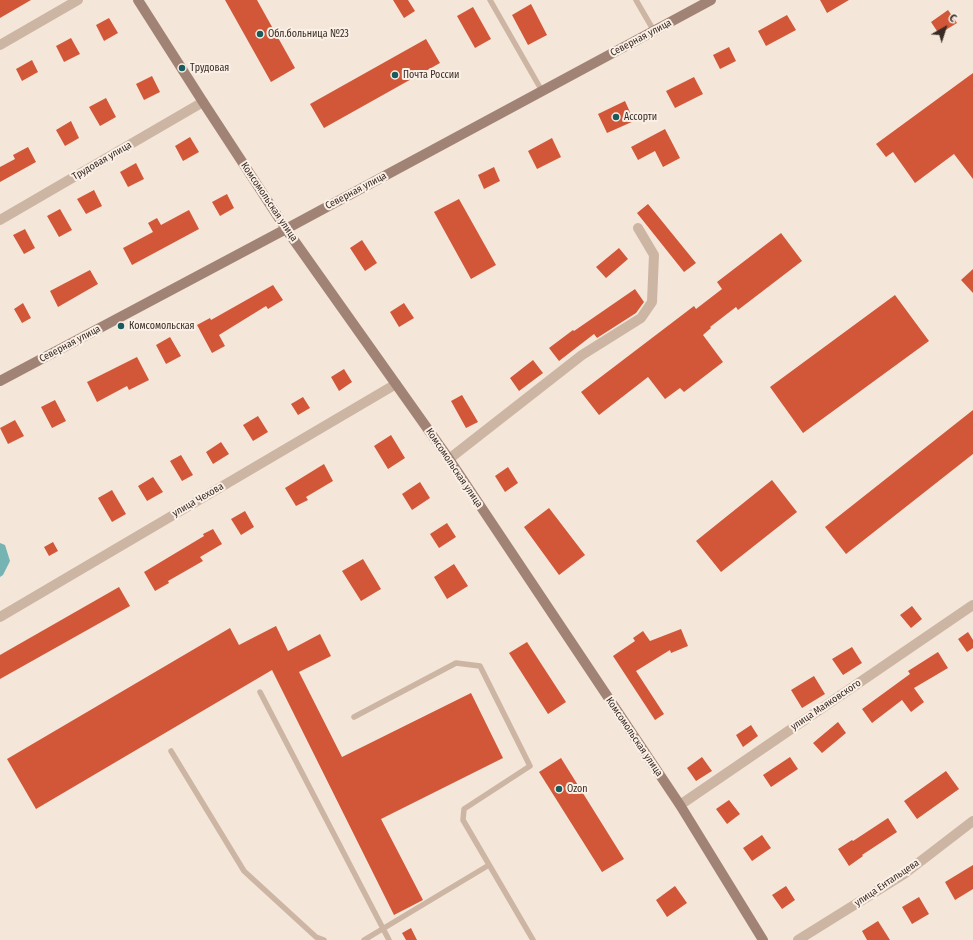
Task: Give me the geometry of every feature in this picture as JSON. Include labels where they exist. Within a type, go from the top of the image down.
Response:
[{"type":"street","points":[[0,45],[78,0]]},
{"type":"street","name":"Комсомольская улица","points":[[138,0],[286,229],[449,459],[680,805],[763,940]]},
{"type":"street","name":"Северная улица","points":[[0,381],[711,0]]},
{"type":"street","name":"Трудовая улица","points":[[0,220],[203,102]]},
{"type":"street","points":[[449,459],[582,355],[641,318],[652,302],[654,255],[638,228]]},
{"type":"street","name":"улица Чехова","points":[[0,617],[396,384]]},
{"type":"street","name":"улица Маяковского","points":[[680,805],[973,605]]},
{"type":"street","name":"улица Ентальцева","points":[[798,940],[904,874],[973,821]]},
{"type":"lane","points":[[490,0],[542,91]]},
{"type":"lane","points":[[636,0],[654,31]]},
{"type":"lane","points":[[354,717],[456,663],[480,666],[530,766],[464,810],[463,820],[533,940]]},
{"type":"lane","points":[[260,692],[389,940]]},
{"type":"lane","points":[[171,751],[244,871],[316,937],[324,940]]},
{"type":"lane","points":[[364,940],[489,865]]},
{"type":"water","points":[[0,543],[5,545],[10,561],[3,575],[0,577]]},
{"type":"building","points":[[0,0],[31,0],[0,18]]},
{"type":"building","name":"Обл.больница №23","points":[[225,0],[257,0],[295,68],[271,82]]},
{"type":"building","points":[[393,0],[408,0],[415,11],[404,18]]},
{"type":"building","points":[[820,0],[849,0],[827,13]]},
{"type":"building","points":[[531,4],[547,35],[528,45],[512,15]]},
{"type":"building","points":[[473,7],[491,39],[475,48],[457,16]]},
{"type":"building","points":[[948,10],[957,23],[939,34],[931,22]]},
{"type":"building","points":[[787,15],[796,30],[766,46],[758,31]]},
{"type":"building","points":[[109,18],[118,33],[104,41],[96,25]]},
{"type":"building","points":[[71,38],[80,54],[64,62],[56,46]]},
{"type":"building","points":[[426,39],[440,63],[324,128],[310,104]]},
{"type":"building","points":[[729,47],[736,61],[720,69],[713,55]]},
{"type":"building","points":[[32,60],[38,72],[22,81],[16,69]]},
{"type":"building","points":[[973,73],[973,179],[954,154],[915,183],[893,152],[886,157],[876,144]]},
{"type":"building","points":[[152,76],[160,92],[144,100],[136,84]]},
{"type":"building","points":[[694,77],[703,94],[675,108],[666,91]]},
{"type":"building","points":[[106,98],[116,117],[100,126],[89,107]]},
{"type":"building","name":"Ассорти","points":[[625,101],[634,121],[607,133],[598,114]]},
{"type":"building","points":[[71,121],[79,138],[65,146],[56,130]]},
{"type":"building","points":[[665,129],[680,158],[663,167],[655,151],[638,160],[631,147]]},
{"type":"building","points":[[190,137],[199,152],[183,161],[175,146]]},
{"type":"building","points":[[552,138],[561,157],[537,169],[528,151]]},
{"type":"building","points":[[28,147],[36,162],[0,182],[0,167],[15,159],[13,155]]},
{"type":"building","points":[[136,163],[144,179],[128,187],[120,172]]},
{"type":"building","points":[[494,167],[500,181],[484,189],[478,175]]},
{"type":"building","points":[[94,190],[102,206],[86,214],[77,199]]},
{"type":"building","points":[[227,194],[234,208],[220,216],[212,202]]},
{"type":"building","points":[[459,199],[496,265],[471,279],[434,212]]},
{"type":"building","points":[[648,204],[696,263],[684,272],[637,213]]},
{"type":"building","points":[[60,209],[72,230],[59,237],[47,216]]},
{"type":"building","points":[[189,210],[199,229],[132,265],[123,248],[153,232],[148,223],[157,218],[161,225]]},
{"type":"building","points":[[25,229],[35,248],[24,254],[13,235]]},
{"type":"building","points":[[781,233],[802,261],[738,310],[736,307],[710,327],[711,328],[703,335],[723,362],[684,392],[680,388],[665,399],[648,377],[599,415],[581,392],[694,306],[696,309],[722,289],[717,282]]},
{"type":"building","points":[[362,240],[377,263],[365,271],[350,248]]},
{"type":"building","points":[[619,248],[628,259],[606,278],[596,267]]},
{"type":"building","points":[[973,269],[973,293],[961,280]]},
{"type":"building","points":[[90,270],[98,284],[58,307],[50,291]]},
{"type":"building","points":[[273,285],[283,300],[268,309],[266,306],[219,335],[225,346],[212,353],[197,325],[210,318],[211,320]]},
{"type":"building","points":[[635,289],[644,302],[636,313],[597,338],[594,334],[559,361],[549,348],[573,330],[574,331]]},
{"type":"building","points":[[895,295],[929,341],[803,433],[770,387]]},
{"type":"building","points":[[23,303],[31,318],[22,323],[14,309]]},
{"type":"building","points":[[404,303],[414,318],[399,327],[390,312]]},
{"type":"building","points":[[170,337],[181,356],[166,364],[156,345]]},
{"type":"building","points":[[137,357],[149,380],[129,390],[127,386],[97,402],[87,382]]},
{"type":"building","points":[[533,360],[543,373],[519,391],[510,378]]},
{"type":"building","points":[[344,369],[352,382],[339,391],[331,377]]},
{"type":"building","points":[[462,395],[478,422],[466,428],[451,401]]},
{"type":"building","points":[[303,397],[310,408],[298,415],[291,404]]},
{"type":"building","points":[[55,400],[66,421],[52,428],[41,407]]},
{"type":"building","points":[[973,410],[973,454],[846,554],[825,527]]},
{"type":"building","points":[[258,416],[268,432],[253,441],[243,425]]},
{"type":"building","points":[[15,420],[24,436],[8,444],[0,428]]},
{"type":"building","points":[[391,435],[405,458],[388,469],[374,446]]},
{"type":"building","points":[[221,442],[229,454],[213,464],[206,452]]},
{"type":"building","points":[[181,455],[193,475],[182,481],[170,461]]},
{"type":"building","points":[[324,464],[333,481],[306,497],[308,500],[296,506],[285,488]]},
{"type":"building","points":[[508,467],[518,483],[505,492],[495,476]]},
{"type":"building","points":[[153,477],[163,492],[147,501],[138,486]]},
{"type":"building","points":[[772,480],[797,512],[721,572],[696,541]]},
{"type":"building","points":[[420,482],[430,498],[412,510],[402,494]]},
{"type":"building","points":[[112,490],[126,514],[112,522],[98,498]]},
{"type":"building","points":[[549,508],[585,555],[559,575],[524,527]]},
{"type":"building","points":[[245,511],[254,527],[241,535],[231,519]]},
{"type":"building","points":[[447,523],[456,537],[439,548],[430,534]]},
{"type":"building","points":[[213,529],[222,544],[200,557],[203,561],[168,581],[169,583],[155,591],[144,572]]},
{"type":"building","points":[[53,542],[58,551],[49,556],[44,547]]},
{"type":"building","points":[[363,559],[381,589],[361,601],[342,571]]},
{"type":"building","points":[[454,564],[468,586],[447,599],[434,577]]},
{"type":"building","points":[[119,587],[130,606],[0,679],[0,655]]},
{"type":"building","points":[[912,606],[922,619],[911,628],[900,615]]},
{"type":"building","points":[[276,626],[288,651],[320,634],[331,656],[299,672],[342,757],[471,693],[503,758],[381,819],[423,900],[394,915],[272,670],[36,809],[7,759],[230,628],[239,645]]},
{"type":"building","points":[[681,629],[688,646],[671,653],[670,650],[636,671],[664,714],[655,720],[613,656],[635,641],[633,638],[643,631],[650,641]]},
{"type":"building","points":[[968,632],[973,640],[973,648],[967,652],[958,639]]},
{"type":"building","points":[[527,642],[566,702],[548,714],[509,653]]},
{"type":"building","points":[[852,647],[862,663],[843,675],[832,659]]},
{"type":"building","points":[[938,652],[948,668],[914,688],[924,702],[911,712],[902,700],[872,723],[862,709],[910,674],[908,671]]},
{"type":"building","points":[[814,676],[825,694],[802,708],[791,690]]},
{"type":"building","points":[[838,722],[846,733],[822,753],[813,743]]},
{"type":"building","points":[[751,725],[758,736],[743,747],[736,735]]},
{"type":"building","points":[[702,757],[712,771],[696,781],[687,768]]},
{"type":"building","points":[[790,757],[798,769],[771,787],[763,775]]},
{"type":"building","points":[[561,758],[624,859],[602,872],[539,772]]},
{"type":"building","points":[[946,771],[959,789],[917,819],[904,801]]},
{"type":"building","points":[[729,800],[740,814],[727,824],[716,809]]},
{"type":"building","points":[[888,818],[897,832],[862,855],[863,856],[849,866],[838,849]]},
{"type":"building","points":[[762,835],[771,848],[752,861],[743,848]]},
{"type":"building","points":[[973,865],[973,889],[955,900],[945,882]]},
{"type":"building","points":[[675,886],[687,903],[667,917],[656,900]]},
{"type":"building","points":[[786,886],[795,900],[782,909],[772,895]]},
{"type":"building","points":[[919,897],[929,914],[912,924],[902,907]]},
{"type":"building","points":[[878,921],[890,940],[867,940],[862,931]]},
{"type":"building","points":[[411,928],[417,940],[406,940],[402,933]]},
{"type":"place","name":"Обл.больница №23","points":[[260,34]]},
{"type":"place","name":"Трудовая","points":[[182,68]]},
{"type":"place","name":"Почта России","points":[[395,75]]},
{"type":"place","name":"Ассорти","points":[[616,117]]},
{"type":"place","name":"Комсомольская","points":[[121,326]]},
{"type":"place","name":"Ozon","points":[[559,789]]}]
